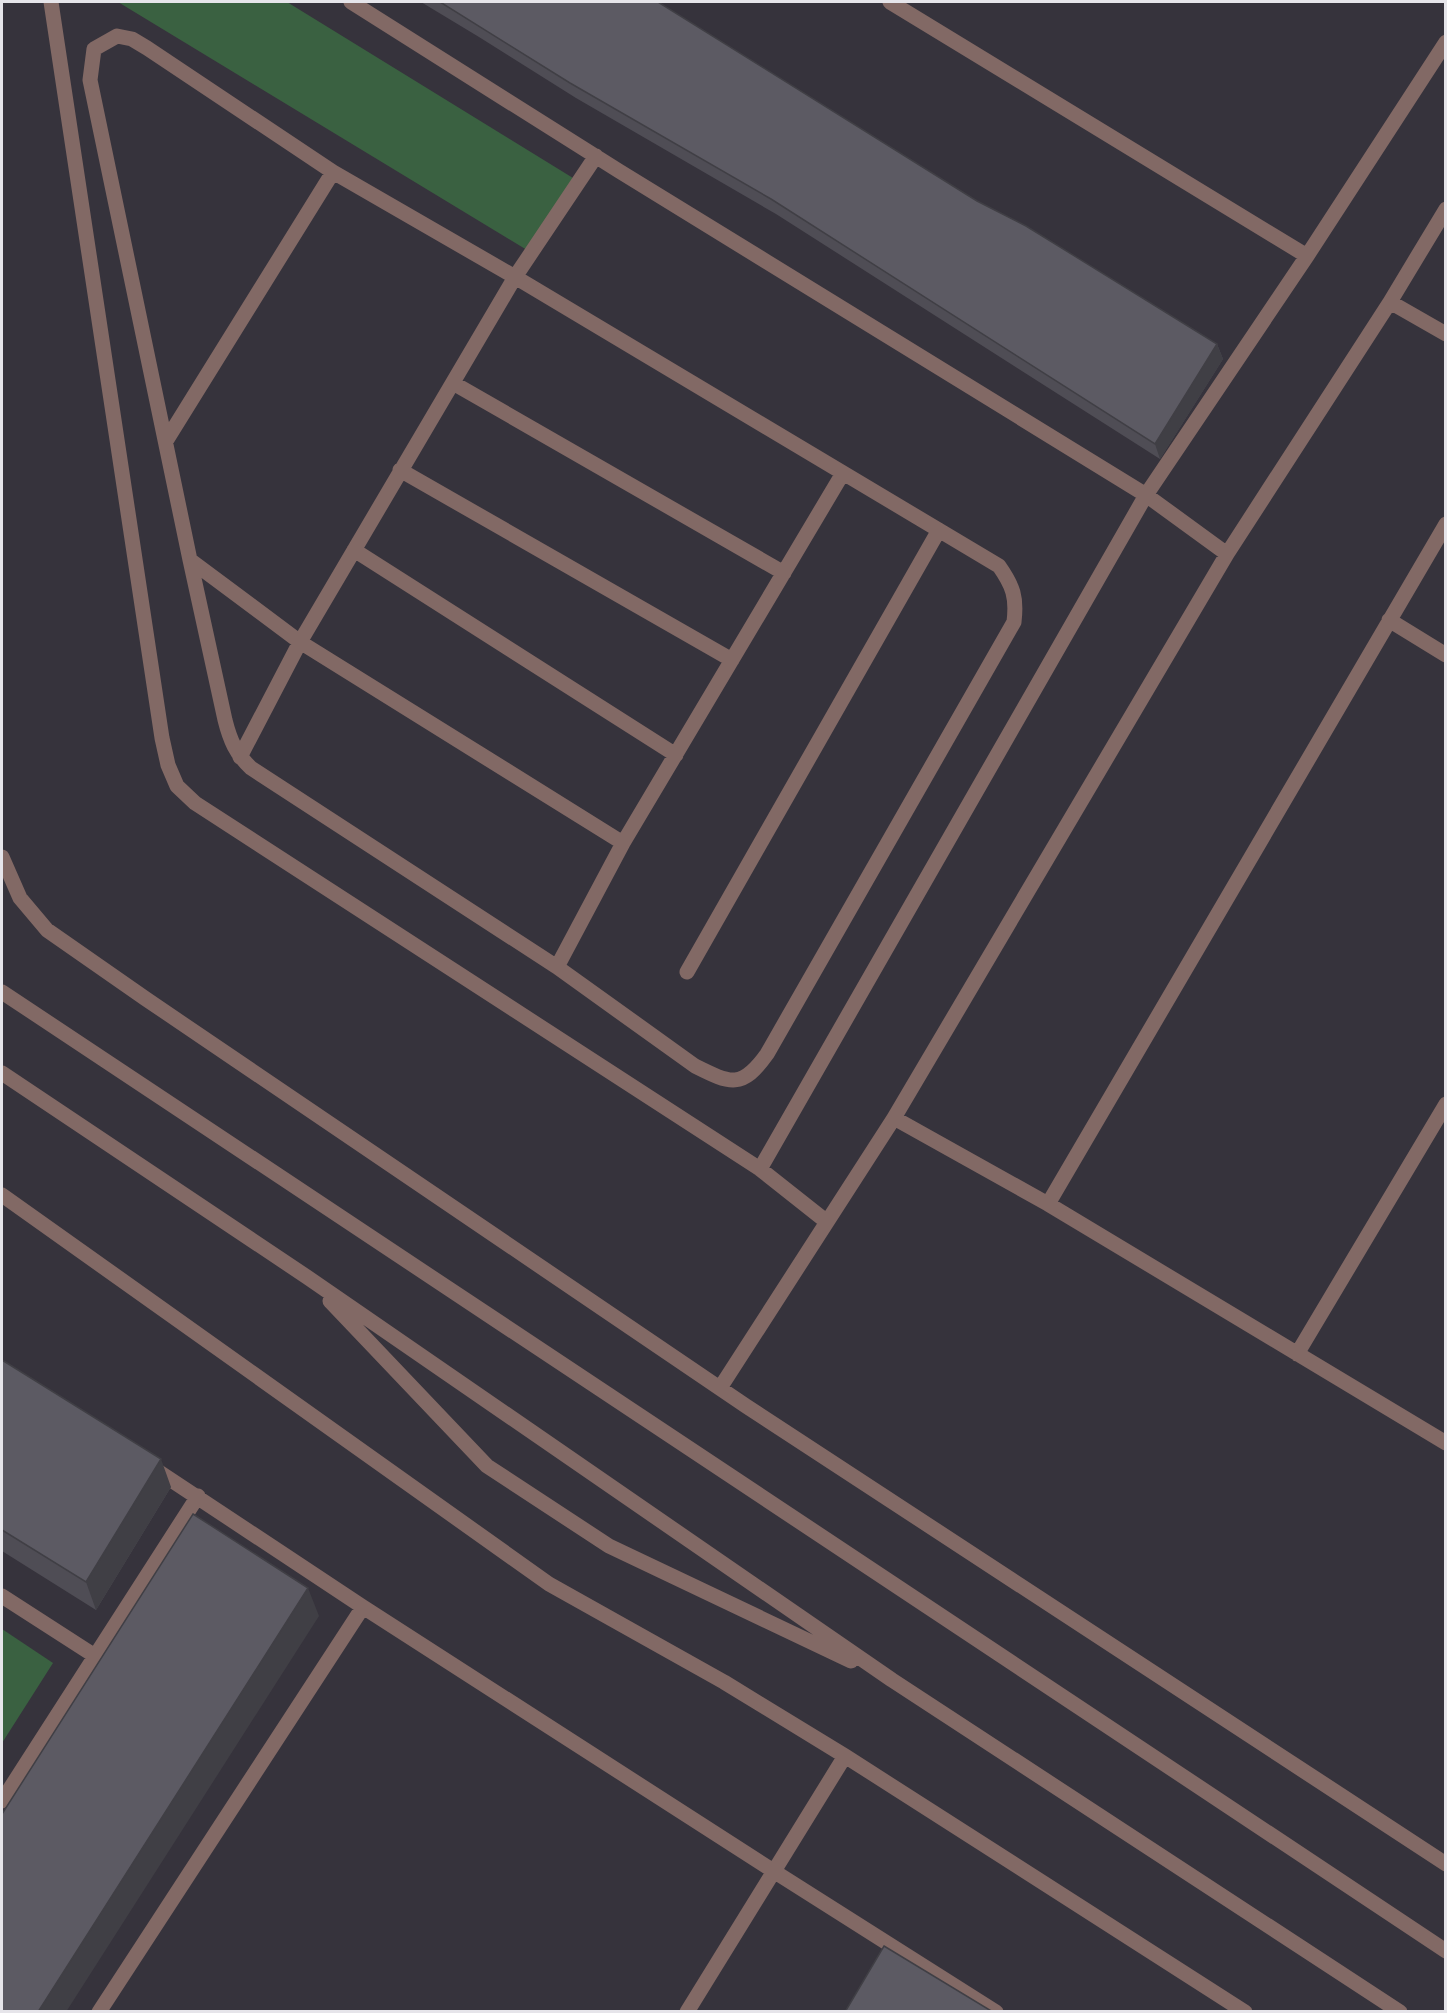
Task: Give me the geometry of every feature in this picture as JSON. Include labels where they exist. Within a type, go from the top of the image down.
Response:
[{"type":"street","points":[[51,2],[162,738],[168,765],[177,786],[195,803],[760,1169],[827,1222]]},
{"type":"street","points":[[351,2],[1146,495],[1227,554]]},
{"type":"street","points":[[890,2],[1307,256]]},
{"type":"street","points":[[117,36],[132,39],[333,172],[515,277],[999,566],[1011,584],[1014,594],[1016,603],[1014,622],[767,1054],[755,1072],[737,1081],[719,1078],[695,1066],[556,967],[251,768],[240,757],[230,739],[225,720],[90,80],[94,49],[117,36]]},
{"type":"street","points":[[760,1169],[1146,495],[1307,256],[1446,42]]},
{"type":"street","points":[[240,757],[300,642],[400,470],[515,277],[596,156]]},
{"type":"street","points":[[166,441],[333,172]]},
{"type":"street","points":[[720,1388],[894,1118],[1227,554],[1390,302],[1446,209]]},
{"type":"street","points":[[1390,302],[1446,334]]},
{"type":"street","points":[[453,383],[784,573]]},
{"type":"street","points":[[400,470],[732,660]]},
{"type":"street","points":[[556,967],[623,843],[843,473]]},
{"type":"street","points":[[1048,1204],[1446,524]]},
{"type":"street","points":[[687,972],[939,530]]},
{"type":"street","points":[[354,550],[676,755]]},
{"type":"street","points":[[190,560],[300,642],[623,843]]},
{"type":"street","points":[[1389,620],[1446,655]]},
{"type":"street","points":[[2,857],[20,898],[47,930],[720,1388],[1446,1864]]},
{"type":"street","points":[[2,992],[1446,1951]]},
{"type":"street","points":[[2,1073],[307,1277],[892,1680],[1400,2012]]},
{"type":"street","points":[[1297,1354],[1446,1104]]},
{"type":"street","points":[[894,1118],[1048,1204],[1446,1443]]},
{"type":"street","points":[[2,1195],[549,1584],[724,1682],[845,1756],[1245,2012]]},
{"type":"street","points":[[307,1277],[488,1466],[609,1546],[892,1680]]},
{"type":"street","points":[[139,1458],[363,1607],[996,2012]]},
{"type":"street","points":[[2,1801],[198,1496]]},
{"type":"street","points":[[2,1596],[95,1656]]},
{"type":"street","points":[[99,2012],[363,1607]]},
{"type":"street","points":[[687,2012],[845,1756]]},
{"type":"green space","points":[[118,2],[287,2],[573,178],[527,250]]},
{"type":"green space","points":[[2,1629],[53,1663],[2,1743]]},
{"type":"building","points":[[440,2],[658,2],[977,201],[1026,226],[1217,344],[1155,444],[771,199],[570,83]]},
{"type":"building","points":[[2,1360],[161,1459],[86,1582],[2,1530]]},
{"type":"building","points":[[193,1514],[308,1588],[38,2012],[2,2012],[2,1814]]},
{"type":"building","points":[[884,1946],[993,2012],[845,2012]]}]
